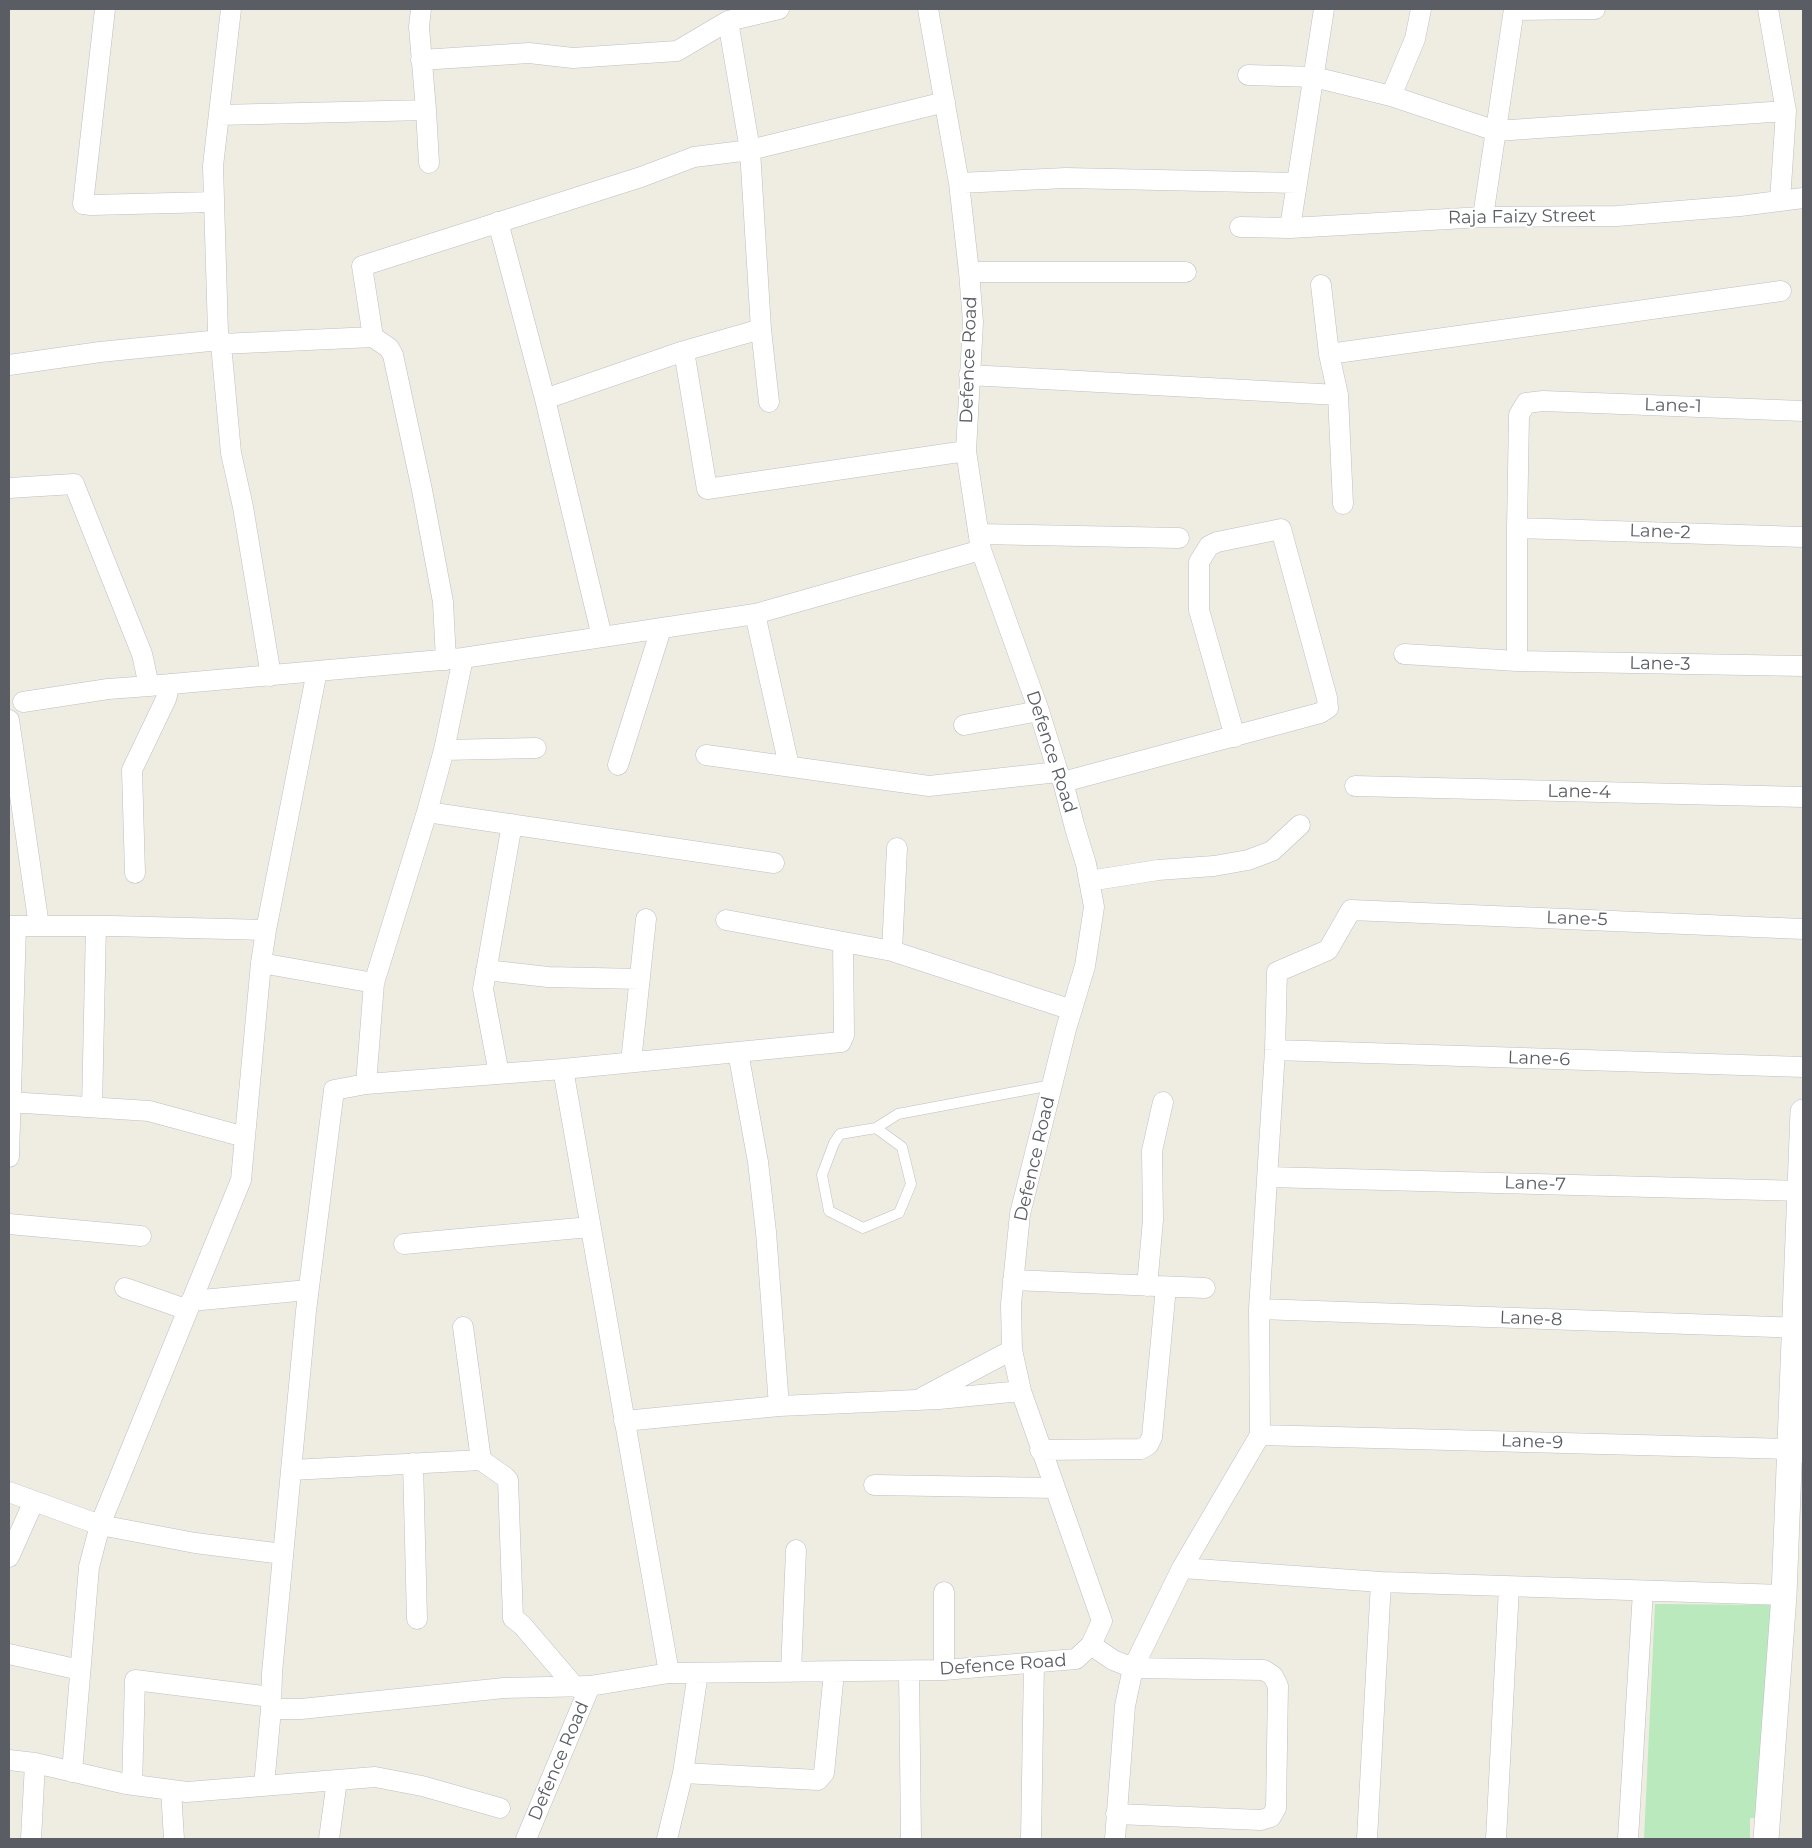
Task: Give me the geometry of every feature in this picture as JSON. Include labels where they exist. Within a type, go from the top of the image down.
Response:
[{"type":"street","points":[[105,9],[83,204],[214,202]]},
{"type":"street","points":[[231,9],[213,166],[220,342],[231,453],[271,676]]},
{"type":"street","points":[[421,9],[419,27],[429,163]]},
{"type":"street","points":[[421,60],[529,53],[573,58],[677,51],[728,22],[779,9]]},
{"type":"street","name":"Defence Road","points":[[526,1839],[582,1687],[669,1673],[944,1670],[1076,1659],[1091,1645],[1102,1621],[1040,1450],[1021,1391],[1012,1350],[1011,1304],[1020,1214],[1052,1085],[1085,966],[1094,907],[1086,864],[1061,777],[980,542],[966,451],[969,375],[974,322],[959,183],[928,9]]},
{"type":"street","points":[[1290,228],[1324,9]]},
{"type":"street","points":[[1391,96],[1415,39],[1421,9]]},
{"type":"street","points":[[1483,216],[1514,9],[1595,9]]},
{"type":"street","points":[[1768,9],[1786,111],[1780,201]]},
{"type":"street","points":[[728,22],[750,150],[761,329],[769,402]]},
{"type":"street","points":[[1248,74],[1314,77],[1391,96],[1496,131],[1786,111]]},
{"type":"street","points":[[373,337],[362,266],[694,158],[750,150],[945,102]]},
{"type":"street","points":[[219,115],[426,110]]},
{"type":"street","points":[[959,183],[1066,178],[1297,183]]},
{"type":"street","name":"Raja Faizy Street","points":[[1240,227],[1290,228],[1483,216],[1617,216],[1740,206],[1803,198]]},
{"type":"street","points":[[498,222],[545,399],[602,637]]},
{"type":"street","points":[[969,272],[1186,272]]},
{"type":"street","points":[[1321,285],[1329,354],[1338,396],[1343,504]]},
{"type":"street","points":[[1329,354],[1781,291]]},
{"type":"street","points":[[545,399],[684,351],[761,329]]},
{"type":"street","points":[[9,365],[100,352],[220,342],[373,337],[389,348],[393,356],[422,490],[455,659],[444,750],[427,812],[374,983],[366,1084]]},
{"type":"street","points":[[684,351],[706,489],[966,451]]},
{"type":"street","points":[[969,375],[1338,396]]},
{"type":"street","name":"Lane-1","points":[[1517,528],[1519,415],[1526,403],[1543,401],[1803,411]]},
{"type":"street","points":[[9,488],[74,484],[142,654],[149,686]]},
{"type":"street","points":[[1517,528],[1517,662]]},
{"type":"street","name":"Lane-2","points":[[1517,528],[1803,537]]},
{"type":"street","points":[[706,754],[928,786],[1061,777],[1235,737],[1320,713],[1328,708],[1327,698],[1281,529],[1217,542],[1209,546],[1200,562],[1200,610],[1235,737]]},
{"type":"street","points":[[23,702],[108,689],[455,659],[755,614],[980,542],[1178,538]]},
{"type":"street","points":[[755,614],[789,766]]},
{"type":"street","points":[[618,765],[661,629]]},
{"type":"street","name":"Lane-3","points":[[1404,654],[1517,662],[1803,666]]},
{"type":"street","points":[[72,1772],[89,1568],[100,1525],[241,1180],[261,963],[317,671]]},
{"type":"street","points":[[135,873],[132,770],[166,699],[170,684]]},
{"type":"street","points":[[964,725],[1039,711]]},
{"type":"street","points":[[9,720],[38,926]]},
{"type":"street","points":[[444,750],[536,748]]},
{"type":"street","name":"Lane-4","points":[[1355,786],[1803,797]]},
{"type":"street","points":[[427,812],[774,863]]},
{"type":"street","points":[[498,1074],[483,989],[512,824]]},
{"type":"street","points":[[1089,881],[1158,870],[1214,866],[1248,860],[1272,852],[1300,825]]},
{"type":"street","points":[[892,951],[897,848]]},
{"type":"street","name":"Lane-5","points":[[1275,1050],[1277,972],[1328,950],[1350,910],[1803,929]]},
{"type":"street","points":[[631,1062],[646,919]]},
{"type":"street","points":[[726,920],[892,951],[1072,1010]]},
{"type":"street","points":[[9,1157],[12,926],[266,930]]},
{"type":"street","points":[[92,1107],[96,926]]},
{"type":"street","points":[[264,1786],[283,1554],[308,1290],[334,1090],[366,1084],[498,1074],[841,1042],[844,1035],[843,942]]},
{"type":"street","points":[[261,963],[374,983]]},
{"type":"street","points":[[486,970],[548,977],[640,979]]},
{"type":"street","points":[[1114,1839],[1125,1706],[1132,1668],[1182,1568],[1260,1435],[1259,1309],[1275,1050]]},
{"type":"street","name":"Lane-6","points":[[1275,1050],[1803,1067]]},
{"type":"street","points":[[738,1052],[758,1162],[766,1232],[779,1406]]},
{"type":"street","points":[[563,1068],[669,1673]]},
{"type":"street","points":[[10,1102],[149,1111],[244,1137]]},
{"type":"street","points":[[1040,1450],[1140,1449],[1148,1445],[1152,1438],[1156,1286],[1152,1152],[1163,1102]]},
{"type":"street","points":[[1766,1839],[1797,1451],[1803,1112]]},
{"type":"street","name":"Lane-7","points":[[1268,1177],[1802,1191]]},
{"type":"street","points":[[9,1224],[141,1236]]},
{"type":"street","points":[[404,1244],[590,1227]]},
{"type":"street","points":[[1013,1280],[1205,1288]]},
{"type":"street","points":[[125,1288],[190,1306],[308,1290]]},
{"type":"street","name":"Lane-8","points":[[1259,1309],[1799,1328]]},
{"type":"street","points":[[462,1326],[481,1460]]},
{"type":"street","points":[[916,1400],[1012,1350]]},
{"type":"street","points":[[624,1421],[779,1406],[916,1400],[1021,1391]]},
{"type":"street","name":"Lane-9","points":[[1260,1435],[1797,1451]]},
{"type":"street","points":[[292,1470],[481,1460],[505,1476],[508,1480],[513,1618],[582,1687]]},
{"type":"street","points":[[413,1463],[417,1619]]},
{"type":"street","points":[[874,1485],[1055,1488]]},
{"type":"street","points":[[9,1492],[100,1525],[195,1543],[283,1554]]},
{"type":"street","points":[[9,1557],[34,1501]]},
{"type":"street","points":[[791,1672],[796,1550]]},
{"type":"street","points":[[1182,1568],[1381,1582],[1784,1595]]},
{"type":"street","points":[[1367,1839],[1381,1582]]},
{"type":"street","points":[[1496,1839],[1509,1587]]},
{"type":"street","points":[[1628,1839],[1643,1591]]},
{"type":"street","points":[[944,1592],[944,1670]]},
{"type":"street","points":[[1091,1645],[1113,1660],[1132,1668],[1264,1670],[1273,1676],[1278,1686],[1276,1808],[1271,1817],[1261,1820],[1116,1814]]},
{"type":"street","points":[[9,1654],[80,1670]]},
{"type":"street","points":[[1031,1839],[1034,1663]]},
{"type":"street","points":[[908,1671],[911,1839]]},
{"type":"street","points":[[683,1773],[818,1780],[824,1773],[834,1672]]},
{"type":"street","points":[[667,1839],[683,1773],[698,1673]]},
{"type":"street","points":[[132,1785],[135,1680],[301,1709],[504,1688],[582,1687]]},
{"type":"street","points":[[9,1760],[35,1763],[132,1785],[187,1792],[375,1777],[422,1786],[500,1808]]},
{"type":"street","points":[[31,1839],[35,1763]]},
{"type":"street","points":[[330,1839],[338,1780]]},
{"type":"street","points":[[171,1790],[174,1839]]},
{"type":"lane","points":[[876,1128],[902,1147],[911,1184],[899,1214],[863,1228],[829,1211],[822,1175],[834,1143],[840,1134],[876,1128],[898,1114],[1052,1085]]},
{"type":"green space","points":[[1655,1604],[1772,1605],[1762,1818],[1750,1818],[1750,1839],[1644,1839]]}]
